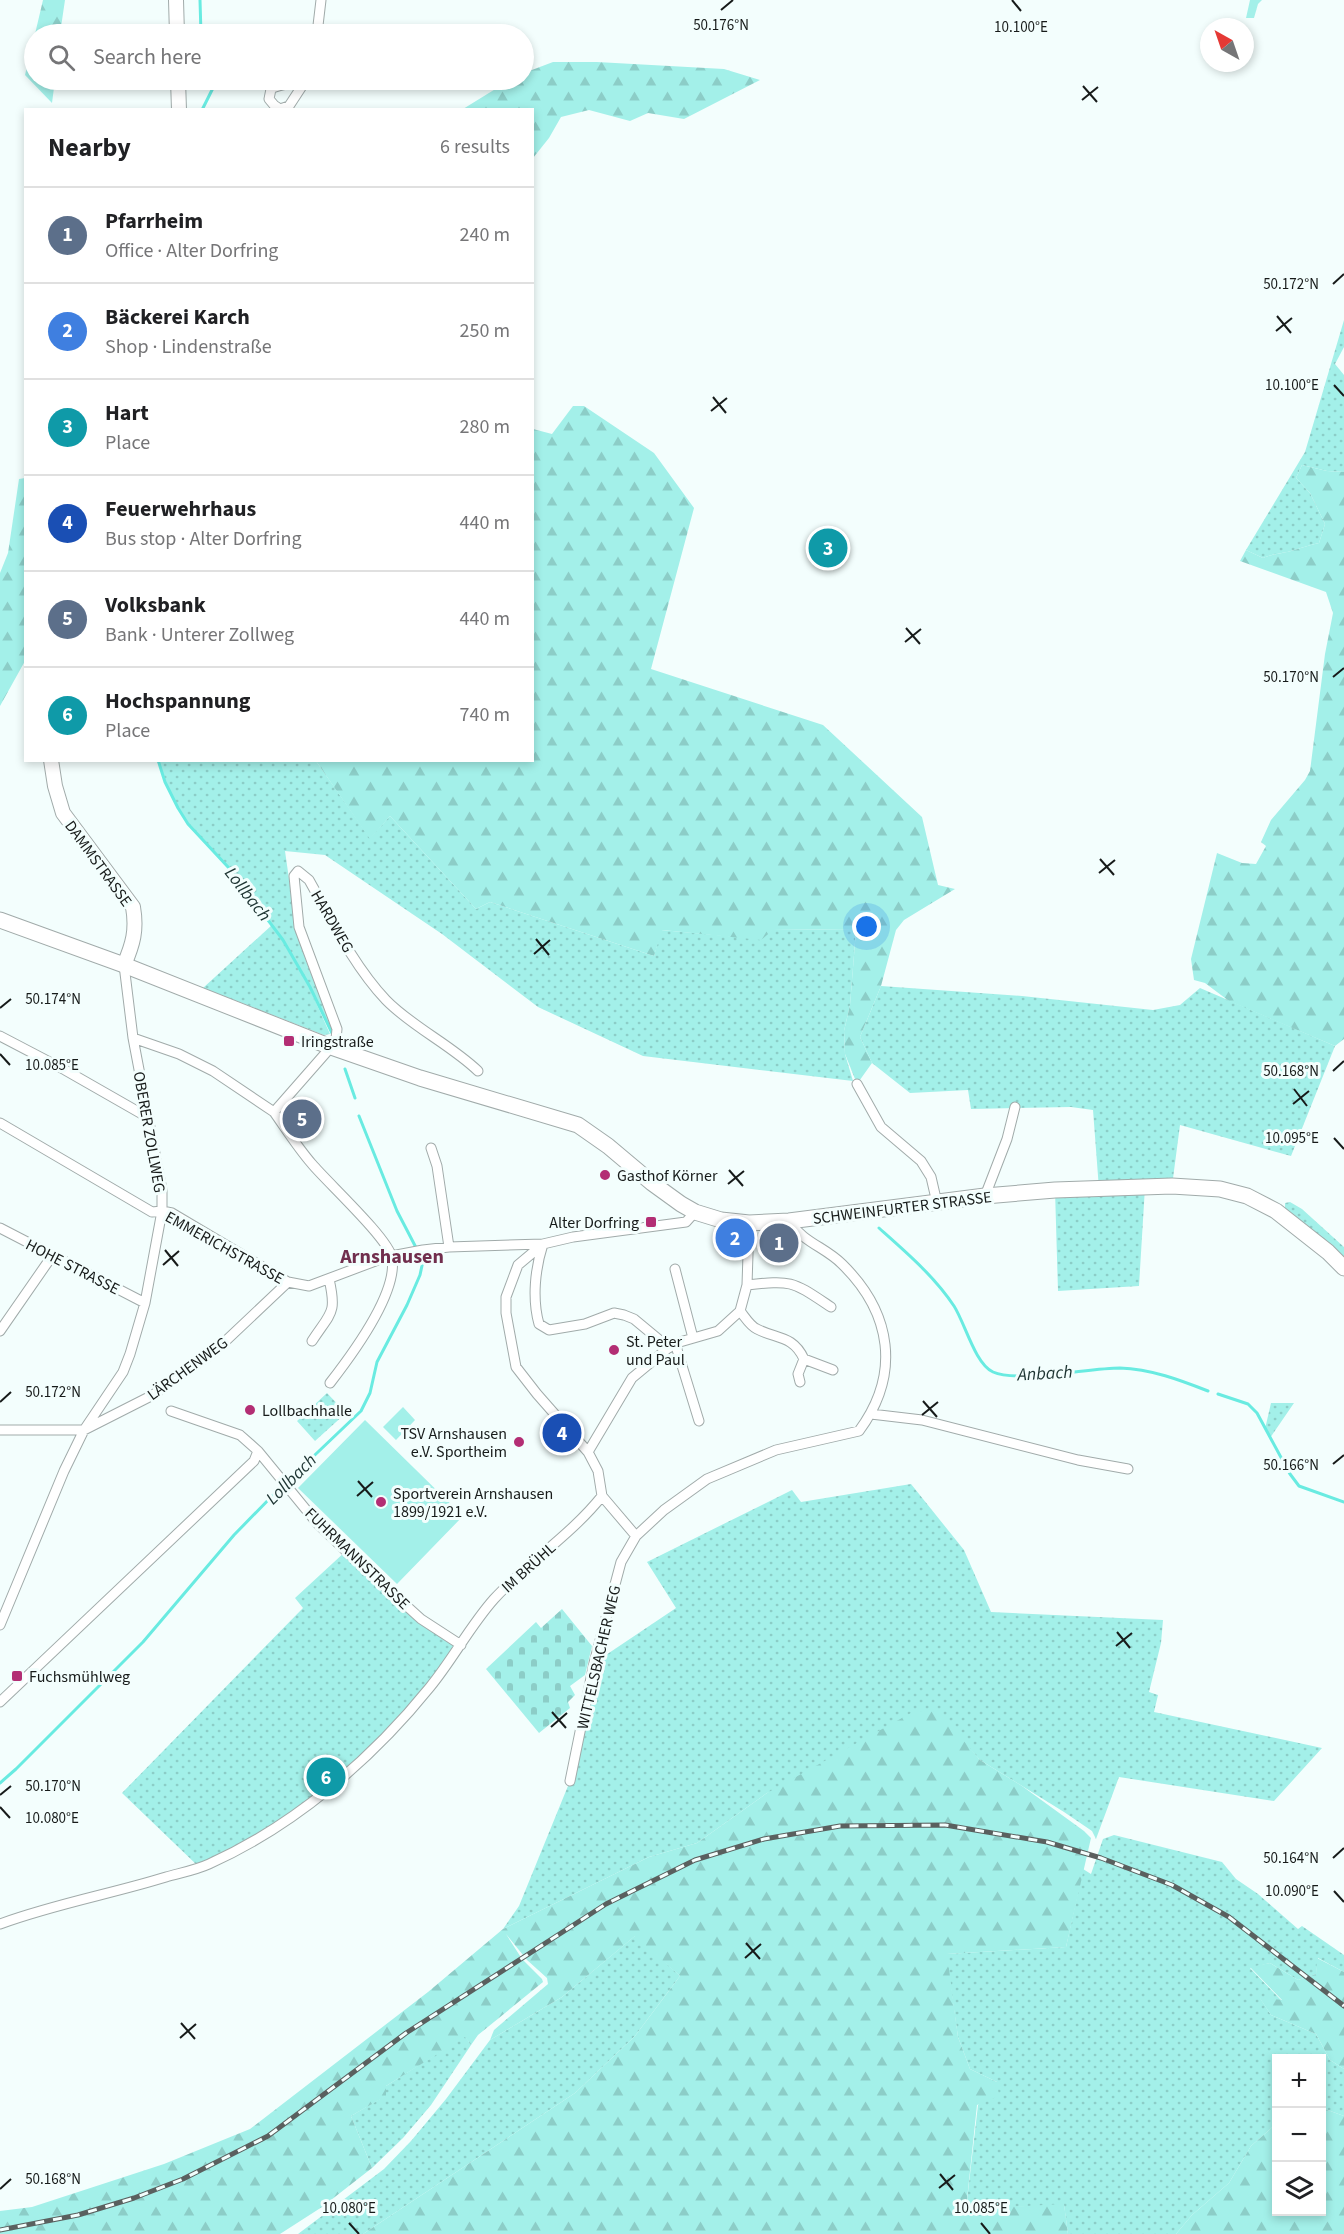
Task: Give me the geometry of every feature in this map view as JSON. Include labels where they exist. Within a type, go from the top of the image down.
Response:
[{"type":"main road","points":[[0,920],[124,965],[331,1047],[420,1078],[578,1125],[608,1146],[652,1183],[695,1212],[721,1220],[749,1224]]},
{"type":"main road","name":"SCHWEINFURTER STRASSE","points":[[749,1224],[1055,1190],[1172,1186],[1220,1189],[1247,1196],[1276,1210],[1344,1268]]},
{"type":"street","points":[[176,0],[177,24]]},
{"type":"street","points":[[318,24],[321,0]]},
{"type":"street","points":[[178,90],[179,108]]},
{"type":"street","points":[[271,90],[269,99],[278,108]]},
{"type":"street","points":[[283,108],[289,106],[299,90]]},
{"type":"street","name":"DAMMSTRASSE","points":[[51,762],[63,813],[133,907],[136,926],[131,949],[124,965]]},
{"type":"street","name":"HARDWEG","points":[[331,1047],[336,1039],[337,1029],[299,927],[294,876],[298,871],[309,880],[360,967],[387,1001],[466,1059],[478,1071]]},
{"type":"street","name":"OBERER ZOLLWEG","points":[[0,1626],[64,1471],[84,1430],[123,1372],[145,1303],[162,1210],[162,1190],[133,1038],[124,965]]},
{"type":"street","points":[[0,1036],[148,1118]]},
{"type":"street","points":[[133,1038],[179,1054],[213,1071],[274,1112],[311,1164],[377,1234],[392,1256],[392,1276],[383,1300],[370,1325],[330,1383]]},
{"type":"street","points":[[274,1112],[331,1047]]},
{"type":"street","points":[[857,1084],[881,1127],[921,1161],[931,1177],[937,1203]]},
{"type":"street","points":[[985,1196],[1007,1139],[1015,1107]]},
{"type":"street","name":"EMMERICHSTRASSE","points":[[0,1123],[152,1212],[162,1210],[171,1213],[288,1282],[309,1286],[392,1256],[418,1251],[449,1247],[543,1244]]},
{"type":"street","points":[[431,1148],[438,1166],[449,1247]]},
{"type":"street","points":[[695,1212],[686,1222],[543,1244],[518,1265],[506,1297],[512,1350],[519,1372],[588,1452],[598,1471],[602,1496],[636,1536],[664,1510],[707,1479],[776,1450],[859,1431],[881,1394],[886,1371],[886,1348],[882,1326],[874,1306],[864,1289],[841,1263],[798,1234],[789,1221]]},
{"type":"street","points":[[588,1452],[632,1378],[672,1345],[718,1331],[740,1311],[747,1285],[749,1224]]},
{"type":"street","name":"HOHE STRASSE","points":[[0,1228],[145,1303]]},
{"type":"street","points":[[543,1244],[536,1267],[536,1316],[539,1324],[549,1330],[585,1324],[614,1313],[634,1319],[672,1345],[699,1421]]},
{"type":"street","points":[[0,1331],[52,1256]]},
{"type":"street","points":[[675,1269],[693,1338]]},
{"type":"street","points":[[312,1341],[333,1309],[334,1300],[329,1279]]},
{"type":"street","name":"LÄRCHENWEG","points":[[2,1433],[84,1430],[153,1395],[215,1351],[288,1282]]},
{"type":"street","points":[[747,1285],[790,1282],[831,1307]]},
{"type":"street","points":[[740,1311],[755,1329],[774,1334],[799,1347],[804,1359],[798,1374],[800,1382]]},
{"type":"street","points":[[804,1359],[833,1370]]},
{"type":"street","name":"FUHRMANNSTRASSE","points":[[171,1411],[240,1435],[258,1451],[317,1523],[346,1551],[421,1619],[461,1645]]},
{"type":"street","points":[[871,1414],[922,1420],[1078,1460],[1128,1469]]},
{"type":"street","points":[[1,1698],[254,1461],[258,1451]]},
{"type":"street","name":"IM BRÜHL","points":[[0,1924],[35,1911],[124,1890],[207,1865],[278,1828],[368,1756],[430,1688],[475,1623],[500,1593],[514,1578],[585,1517],[602,1496]]},
{"type":"street","name":"WITTELSBACHER WEG","points":[[570,1781],[594,1663],[621,1562],[636,1536]]},
{"type":"green space","points":[[43,0],[65,0],[61,24],[37,24]]},
{"type":"green space","points":[[1250,0],[1262,0],[1258,4],[1254,18],[1246,18]]},
{"type":"green space","points":[[553,62],[597,62],[724,69],[760,80],[684,119],[648,113],[630,121],[589,110],[561,117],[549,138],[534,157],[534,108],[465,108],[494,90],[534,90],[534,69]]},
{"type":"green space","points":[[39,90],[54,90],[52,103]]},
{"type":"green space","points":[[1344,320],[1344,347],[1335,364],[1344,375],[1344,472],[1327,471],[1302,465],[1296,478],[1310,493],[1325,524],[1319,543],[1263,558],[1246,550],[1305,452]]},
{"type":"green space","points":[[573,406],[584,406],[654,453],[694,508],[651,669],[823,725],[922,817],[938,885],[955,889],[904,920],[896,930],[881,986],[860,1037],[872,1063],[857,1084],[845,1054],[844,1031],[850,1005],[856,930],[774,929],[761,940],[662,930],[654,956],[490,902],[476,909],[390,816],[370,839],[317,762],[534,762],[534,429],[552,434]]},
{"type":"green space","points":[[1302,465],[1327,471],[1344,472],[1344,1039],[1335,1046],[1229,1001],[1205,983],[1194,980],[1191,959],[1217,853],[1242,863],[1256,864],[1266,846],[1261,842],[1271,820],[1310,771],[1325,654],[1333,613],[1326,592],[1240,561],[1246,550],[1263,558],[1319,543],[1325,524],[1310,493],[1296,478]]},
{"type":"green space","points":[[24,478],[24,663],[0,706],[0,573],[8,553],[19,479]]},
{"type":"green space","points":[[158,762],[317,762],[370,838],[390,816],[476,909],[490,902],[654,956],[661,930],[760,939],[773,929],[856,930],[850,1005],[844,1031],[845,1054],[853,1081],[643,1056],[538,1007],[442,934],[325,855],[285,851],[296,928],[332,1033],[310,987],[280,936],[309,987],[330,1034],[324,1035],[203,988],[272,925],[228,867],[188,824],[165,782]]},
{"type":"green space","points":[[881,986],[1022,996],[1153,1010],[1180,1005],[1200,988],[1335,1046],[1291,1156],[1180,1125],[1172,1186],[1145,1187],[1139,1286],[1058,1291],[1055,1190],[1099,1189],[1093,1110],[1071,1107],[971,1109],[968,1090],[910,1093],[872,1063],[860,1037]]},
{"type":"green space","points":[[1290,1202],[1302,1209],[1344,1247],[1344,1260],[1285,1209],[1285,1203]]},
{"type":"green space","points":[[327,1393],[346,1413],[315,1441],[297,1421]]},
{"type":"green space","points":[[1271,1403],[1294,1403],[1270,1438],[1265,1429]]},
{"type":"green space","points":[[403,1407],[415,1420],[396,1440],[383,1427]]},
{"type":"green space","name":"Sportverein Arnshausen 1899/1921 e.V.","points":[[365,1420],[463,1516],[397,1584],[298,1488]]},
{"type":"green space","points":[[911,1484],[964,1550],[991,1612],[1163,1620],[1161,1643],[1149,1692],[1158,1695],[1154,1712],[1322,1748],[1274,1801],[1119,1777],[1096,1839],[1092,1831],[980,1760],[964,1742],[767,1793],[697,1843],[649,1857],[503,1929],[519,1906],[570,1781],[594,1663],[676,1608],[647,1562],[792,1490],[801,1502]]},
{"type":"green space","points":[[346,1551],[401,1599],[461,1645],[368,1756],[278,1828],[199,1867],[122,1793],[303,1608],[295,1598]]},
{"type":"green space","points":[[562,1609],[592,1646],[585,1675],[570,1686],[575,1695],[568,1702],[570,1708],[539,1733],[486,1669],[536,1622],[541,1628]]},
{"type":"green space","points":[[928,1710],[941,1713],[980,1760],[1022,1786],[1091,1838],[1066,1947],[947,1954],[958,2037],[970,2069],[997,2082],[999,2096],[977,2105],[966,2209],[1064,2204],[1068,2234],[363,2234],[575,2093],[635,2036],[680,1976],[635,1936],[562,1997],[490,2040],[494,2030],[548,1984],[547,1978],[527,1960],[506,1934],[522,1959],[543,1982],[478,2035],[471,2045],[465,2037],[386,2086],[386,2096],[351,2116],[372,2168],[322,2207],[280,2234],[0,2234],[0,2211],[32,2207],[164,2164],[250,2129],[428,1992],[503,1929],[649,1857],[697,1843],[767,1793],[911,1713]]},
{"type":"green space","points":[[1114,1835],[1222,1862],[1236,1879],[1258,1894],[1298,1929],[1302,1926],[1344,1955],[1344,1972],[1318,1958],[1316,1974],[1298,1980],[1270,1963],[1250,1968],[1282,2001],[1260,1998],[1271,2015],[1316,2034],[1330,2060],[1344,2069],[1344,2116],[1326,2109],[1326,2054],[1272,2054],[1272,2128],[1251,2146],[1229,2183],[1192,2215],[1176,2234],[1068,2234],[1064,2205],[966,2209],[978,2105],[997,2082],[970,2069],[958,2037],[946,1954],[1066,1947],[1083,1869],[1091,1874],[1103,1839]]},
{"type":"green space","points":[[636,1935],[680,1976],[635,2036],[575,2093],[363,2234],[298,2234],[384,2169],[446,2099],[490,2040],[562,1997]]},
{"type":"green space","points":[[1317,1958],[1344,1972],[1344,2069],[1330,2060],[1316,2034],[1271,2015],[1259,1997],[1282,2000],[1250,1967],[1270,1963],[1298,1980],[1316,1974]]},
{"type":"green space","points":[[465,2036],[471,2045],[431,2105],[403,2138],[372,2168],[351,2116],[385,2096],[386,2086]]},
{"type":"green space","points":[[1326,2109],[1344,2116],[1344,2234],[1176,2234],[1192,2215],[1229,2183],[1251,2146],[1272,2128],[1272,2216],[1326,2216]]},
{"type":"waterway","name":"Lollbach","points":[[200,0],[201,24]]},
{"type":"waterway","name":"Lollbach","points":[[203,108],[212,90]]},
{"type":"waterway","name":"Lollbach","points":[[159,762],[165,782],[188,824],[228,867],[283,940],[310,987],[332,1033]]},
{"type":"waterway","name":"Lollbach","points":[[345,1069],[355,1098]]},
{"type":"waterway","name":"Lollbach","points":[[0,1783],[143,1642],[234,1535],[361,1411],[370,1393],[377,1362],[407,1305],[420,1275],[423,1261],[397,1211],[359,1116]]},
{"type":"waterway","name":"Anbach","points":[[879,1228],[919,1265],[946,1295],[958,1313],[981,1361],[993,1372],[1004,1375],[1036,1376],[1120,1368],[1132,1369],[1165,1376],[1208,1391]]},
{"type":"waterway","name":"Anbach","points":[[1218,1394],[1248,1404],[1257,1413],[1290,1474],[1299,1486],[1344,1502]]},
{"type":"railway","points":[[0,2230],[78,2215],[134,2198],[183,2179],[268,2136],[406,2033],[606,1904],[695,1860],[764,1839],[840,1826],[945,1825],[1047,1842],[1101,1858],[1172,1885],[1229,1917],[1344,2006]]},
{"type":"place","name":"Hart","points":[[828,548]]},
{"type":"place","name":"Iringstraße","points":[[289,1041]]},
{"type":"place","name":"Volksbank","points":[[302,1119]]},
{"type":"place","name":"Gasthof Körner","points":[[605,1175]]},
{"type":"place","name":"Alter Dorfring","points":[[651,1222]]},
{"type":"place","name":"Bäckerei Karch","points":[[735,1238]]},
{"type":"place","name":"Pfarrheim","points":[[779,1243]]},
{"type":"place","name":"St. Peter und Paul","points":[[614,1350]]},
{"type":"place","name":"Lollbachhalle","points":[[250,1410]]},
{"type":"place","name":"Feuerwehrhaus","points":[[562,1433]]},
{"type":"place","name":"TSV Arnshausen e.V. Sportheim","points":[[519,1442]]},
{"type":"place","name":"Sportverein Arnshausen 1899/1921 e.V.","points":[[381,1502]]},
{"type":"place","name":"Fuchsmühlweg","points":[[17,1676]]},
{"type":"place","name":"Hochspannung","points":[[326,1777]]},
{"type":"district","name":"Arnshausen","points":[[392,1256]]}]
